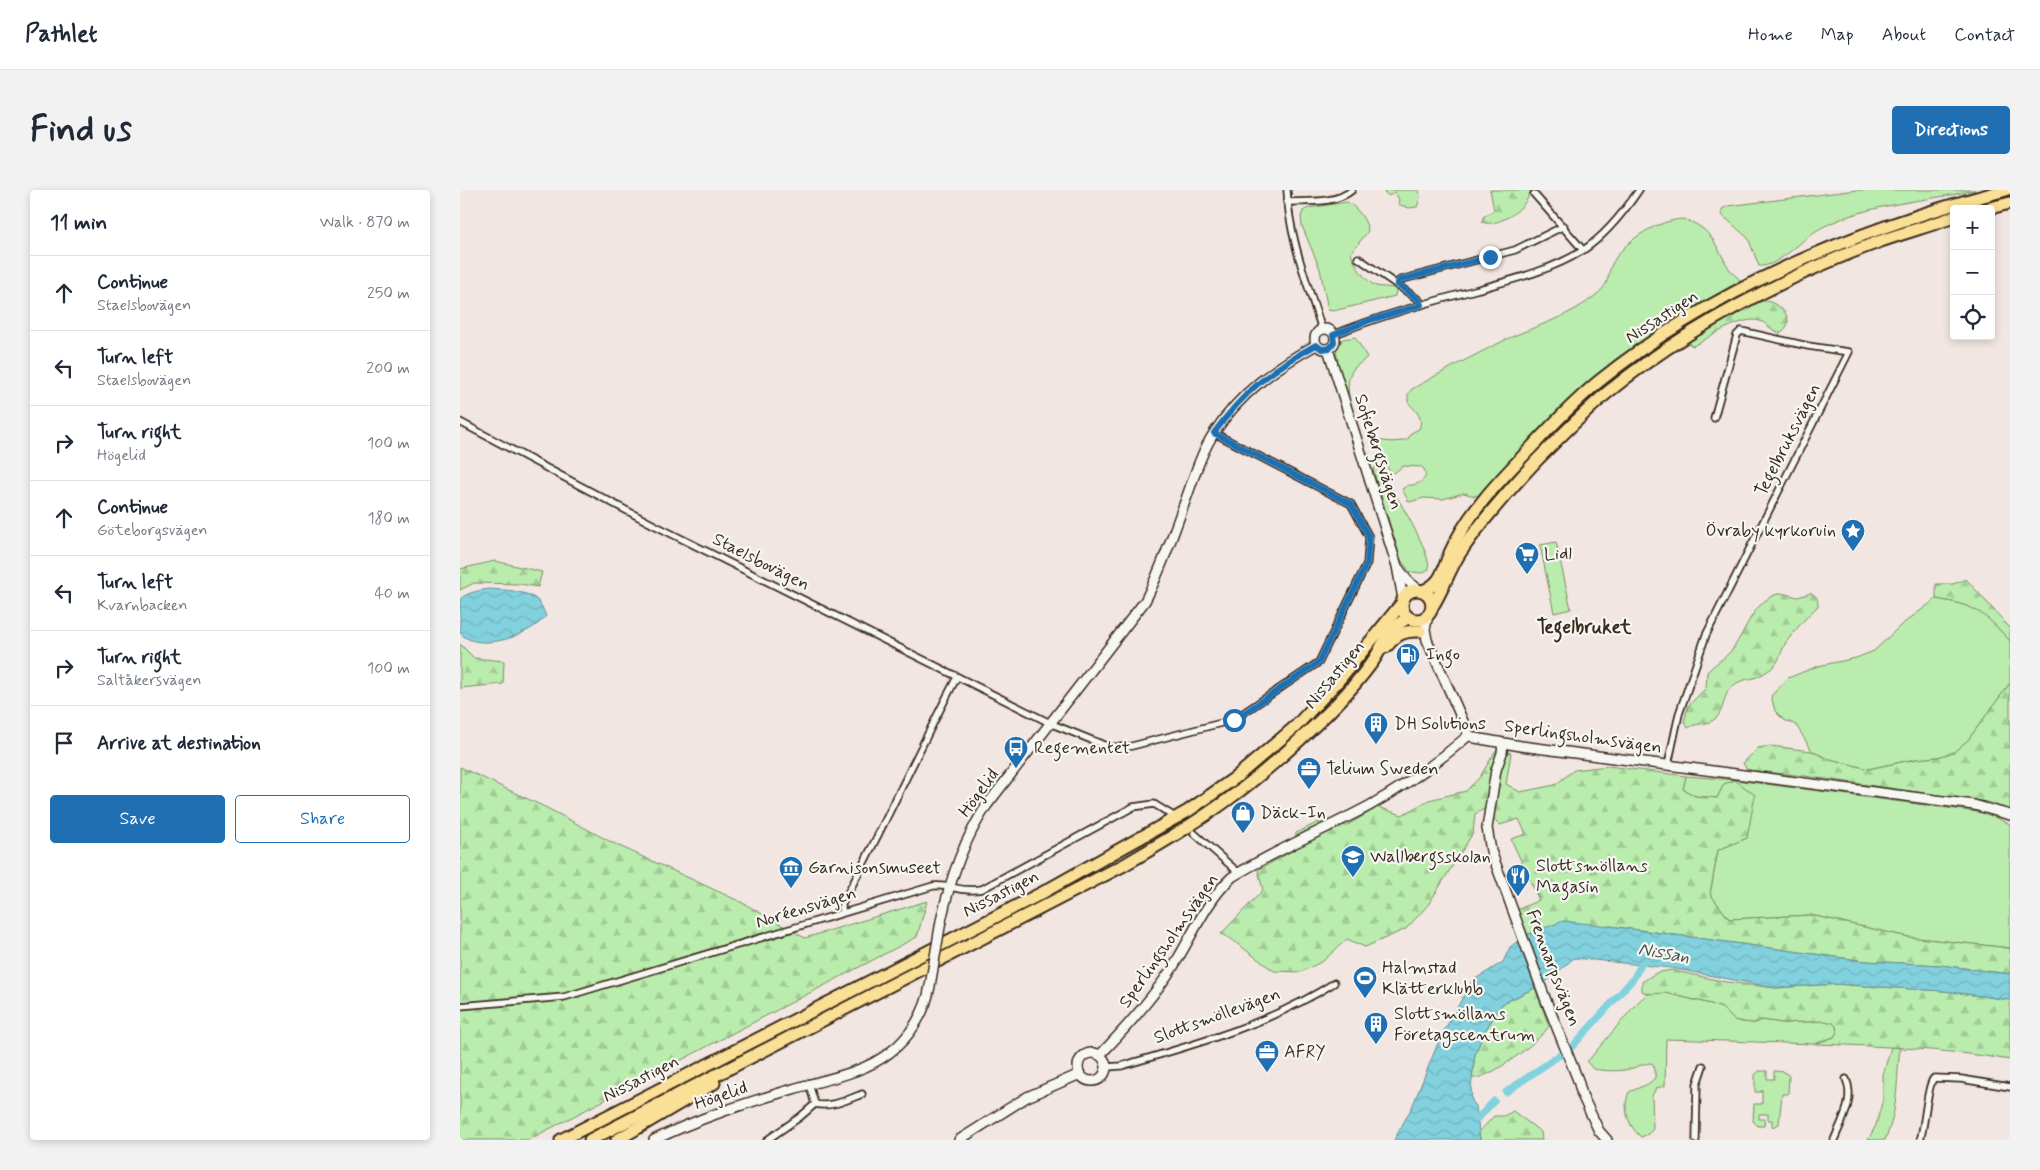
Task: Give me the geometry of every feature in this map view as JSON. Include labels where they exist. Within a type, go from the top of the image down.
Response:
[{"type":"highway","name":"Nissastigen","points":[[1421,590],[1438,582],[1462,531],[1511,468],[1598,383],[1640,351],[1689,318],[1736,292],[1811,255],[1875,229],[1953,204],[2006,190]]},
{"type":"highway","points":[[1995,206],[2010,202]]},
{"type":"highway","name":"Nissastigen","points":[[1430,612],[1459,555],[1522,476],[1565,431],[1608,393],[1648,362],[1697,329],[1744,302],[1816,267],[1880,241],[1950,219]]},
{"type":"highway","points":[[1421,590],[1430,598],[1430,612],[1423,620],[1410,619],[1402,610],[1402,601],[1410,591],[1421,590]]},
{"type":"highway","name":"Nissastigen","points":[[560,1140],[1042,893],[1188,810],[1235,778],[1295,726],[1344,675],[1402,601]]},
{"type":"highway","name":"Nissastigen","points":[[766,1049],[1124,865],[1232,797],[1304,736],[1349,690],[1374,659],[1390,631],[1410,619]]},
{"type":"highway","points":[[1374,659],[1399,634],[1407,631],[1424,635]]},
{"type":"highway","points":[[590,1140],[766,1049]]},
{"type":"highway","points":[[617,1140],[719,1080],[766,1049]]},
{"type":"street","points":[[1287,190],[1287,202],[1296,251],[1322,330]]},
{"type":"street","points":[[1287,202],[1332,199],[1344,196],[1352,190]]},
{"type":"street","points":[[1333,335],[1368,321],[1538,271],[1584,250],[1609,227],[1639,190]]},
{"type":"street","points":[[1534,194],[1584,250]]},
{"type":"street","points":[[1397,284],[1400,280],[1515,250],[1564,226]]},
{"type":"street","points":[[1358,258],[1419,300],[1421,305]]},
{"type":"street","points":[[1322,330],[1328,330],[1333,335],[1334,344],[1328,349],[1322,349],[1316,345],[1315,337],[1322,330]]},
{"type":"street","name":"Tegelbruksvägen","points":[[1668,765],[1680,714],[1706,635],[1848,352],[1740,332],[1738,333],[1714,418]]},
{"type":"street","name":"Högelid","points":[[654,1140],[710,1116],[867,1066],[891,1052],[903,1041],[927,1001],[948,888],[960,854],[973,827],[987,805],[1052,724],[1145,602],[1163,563],[1195,474],[1214,433],[1236,403],[1263,378],[1316,345]]},
{"type":"street","name":"Sofiebergsvägen","points":[[1328,349],[1397,566],[1402,601]]},
{"type":"street","name":"Staelsbovägen","points":[[460,422],[654,525],[1052,724],[1109,746],[1128,747],[1234,720],[1319,662],[1367,563],[1369,537],[1351,504],[1214,433]]},
{"type":"street","name":"Sofiebergsvägen","points":[[1397,566],[1407,580],[1421,590]]},
{"type":"street","points":[[1424,635],[1430,612]]},
{"type":"street","points":[[1410,619],[1424,635],[1470,735]]},
{"type":"street","points":[[842,912],[842,904],[957,677]]},
{"type":"street","name":"Sperlingsholmsvägen","points":[[1100,1055],[1140,1013],[1175,964],[1218,892],[1239,873],[1370,805],[1421,773],[1470,735],[1475,738],[1503,743],[1964,803],[1991,808],[2010,815]]},
{"type":"street","name":"Frennarpsvägen","points":[[1503,743],[1502,753],[1496,770],[1487,828],[1491,851],[1518,919],[1545,998],[1559,1030],[1582,1095],[1600,1131],[1607,1140]]},
{"type":"street","name":"Noréensvägen","points":[[460,1006],[564,997],[933,886],[972,891],[991,885],[1133,807],[1154,804],[1172,815]]},
{"type":"street","points":[[1194,833],[1239,873]]},
{"type":"street","name":"Slottsmöllevägen","points":[[1107,1067],[1121,1066],[1219,1035],[1308,1000],[1334,983]]},
{"type":"street","points":[[1091,1053],[1100,1055],[1107,1067],[1104,1075],[1096,1081],[1088,1081],[1080,1074],[1078,1067],[1082,1057],[1091,1053]]},
{"type":"street","points":[[1696,1140],[1697,1084],[1703,1066]]},
{"type":"street","points":[[959,1140],[1027,1097],[1080,1074]]},
{"type":"street","points":[[1834,1140],[1846,1113],[1849,1100],[1850,1088],[1846,1078]]},
{"type":"street","points":[[1920,1140],[1928,1106],[1929,1087],[1934,1078],[1961,1079],[2010,1087]]},
{"type":"street","points":[[809,1084],[815,1104]]},
{"type":"street","points":[[815,1104],[830,1105],[862,1094]]},
{"type":"street","points":[[766,1140],[800,1117],[815,1104]]},
{"type":"green space","points":[[1386,190],[1419,190],[1420,198],[1417,207],[1409,208],[1398,204],[1399,200],[1395,192],[1389,196],[1384,192]]},
{"type":"green space","points":[[1490,190],[1531,190],[1526,202],[1515,213],[1499,221],[1487,223],[1482,222],[1483,217],[1494,210]]},
{"type":"green space","points":[[1857,190],[1975,190],[1878,208],[1841,219],[1816,231],[1775,262],[1759,266],[1748,238],[1722,215],[1722,209],[1728,206]]},
{"type":"green space","points":[[1347,202],[1361,215],[1368,231],[1351,253],[1355,262],[1372,284],[1393,288],[1396,291],[1395,296],[1333,311],[1328,310],[1320,269],[1302,226],[1301,217],[1303,211],[1308,208]]},
{"type":"green space","points":[[1682,219],[1707,232],[1730,270],[1740,281],[1668,324],[1599,374],[1547,421],[1480,495],[1474,496],[1464,493],[1443,499],[1424,498],[1409,502],[1402,489],[1408,485],[1419,483],[1425,478],[1425,471],[1422,467],[1403,466],[1394,473],[1388,469],[1377,440],[1392,442],[1408,439],[1411,433],[1419,429],[1420,417],[1408,402],[1408,394],[1412,389],[1507,339],[1564,315],[1586,303],[1605,286],[1612,264],[1628,244],[1654,227],[1673,220]]},
{"type":"green space","points":[[1767,301],[1778,306],[1786,314],[1788,324],[1780,333],[1760,321],[1744,321],[1726,328],[1693,346],[1689,344],[1694,337],[1757,302]]},
{"type":"green space","points":[[1355,337],[1367,357],[1354,368],[1350,375],[1348,385],[1349,397],[1338,366],[1336,348],[1343,339]]},
{"type":"green space","points":[[1377,464],[1408,516],[1423,546],[1429,569],[1424,573],[1410,572],[1401,560],[1373,470]]},
{"type":"green space","points":[[1556,542],[1571,609],[1554,613],[1540,545]]},
{"type":"green space","points":[[495,561],[542,572],[538,587],[520,584],[474,583],[460,590],[460,569]]},
{"type":"green space","points":[[1966,579],[2010,628],[2010,641],[1993,623],[1978,611],[1961,604],[1936,599],[1936,584],[1953,584]]},
{"type":"green space","points":[[1781,593],[1798,597],[1811,593],[1817,598],[1818,606],[1787,641],[1773,667],[1761,675],[1737,683],[1730,688],[1716,718],[1688,728],[1684,722],[1688,706],[1706,688],[1707,672],[1731,651],[1751,617],[1763,602]]},
{"type":"green space","points":[[1936,599],[1961,604],[1978,611],[1993,623],[2010,641],[2010,683],[1968,740],[1954,752],[1938,757],[1916,759],[1868,769],[1826,758],[1812,751],[1796,725],[1784,720],[1775,711],[1771,696],[1788,678],[1818,666],[1856,658],[1874,651],[1901,625]]},
{"type":"green space","points":[[460,644],[474,658],[504,661],[503,684],[460,688]]},
{"type":"green space","points":[[2010,683],[2010,811],[1988,802],[1805,776],[1747,770],[1743,763],[1758,748],[1770,746],[1812,751],[1826,758],[1868,769],[1916,759],[1938,757],[1954,752],[1968,740]]},
{"type":"green space","points":[[1496,750],[1511,753],[1506,784],[1520,792],[1555,785],[1574,770],[1608,766],[1686,776],[1683,789],[1695,796],[1717,798],[1724,784],[1735,780],[1755,795],[1747,838],[1718,850],[1710,894],[1729,919],[1811,915],[1908,937],[2010,948],[2010,974],[1940,965],[1865,961],[1610,926],[1526,935],[1517,910],[1539,900],[1511,839],[1526,834],[1519,819],[1500,825],[1484,809],[1475,814],[1473,833],[1428,905],[1406,929],[1365,947],[1347,939],[1323,961],[1301,972],[1274,971],[1231,939],[1221,934],[1263,890],[1258,870],[1294,850],[1296,833],[1325,819],[1346,826],[1378,807],[1402,815],[1429,800],[1466,791],[1480,777]]},
{"type":"green space","points":[[460,767],[549,809],[613,843],[741,902],[805,938],[927,901],[917,937],[528,1140],[460,1140]]},
{"type":"green space","points":[[1686,776],[1735,780],[1985,813],[2010,824],[2010,948],[1908,937],[1811,915],[1729,919],[1710,894],[1718,850],[1747,838],[1724,784],[1717,798],[1695,796],[1683,789]]},
{"type":"green space","points":[[1671,970],[1726,982],[1776,988],[1833,984],[1944,991],[2010,1000],[2010,1060],[1962,1053],[1816,1044],[1834,1037],[1837,1032],[1836,1026],[1833,1023],[1825,1021],[1783,1023],[1762,1020],[1754,1023],[1743,1022],[1734,1020],[1722,1008],[1711,1004],[1666,993],[1647,994],[1642,991],[1642,982],[1656,973]]},
{"type":"green space","points":[[1535,988],[1549,1026],[1536,1040],[1501,1067],[1480,1077],[1472,1078],[1475,1054],[1485,1031],[1502,1004]]},
{"type":"green space","points":[[1656,992],[1711,1004],[1722,1008],[1734,1020],[1743,1022],[1754,1023],[1762,1020],[1783,1023],[1826,1021],[1836,1026],[1837,1032],[1834,1037],[1815,1044],[1666,1039],[1665,1086],[1656,1088],[1652,1096],[1653,1129],[1641,1137],[1636,1133],[1630,1122],[1626,1104],[1629,1092],[1648,1084],[1655,1078],[1655,1069],[1652,1063],[1613,1071],[1593,1069],[1587,1062],[1636,1004],[1647,994]]},
{"type":"green space","points":[[1891,1047],[1900,1048],[1893,1117],[1885,1140],[1868,1140],[1876,1125],[1883,1099],[1883,1075]]},
{"type":"green space","points":[[1759,1071],[1767,1071],[1767,1079],[1774,1079],[1774,1071],[1785,1072],[1789,1076],[1788,1094],[1782,1094],[1779,1124],[1772,1127],[1772,1120],[1768,1120],[1768,1114],[1759,1114],[1759,1119],[1765,1119],[1764,1126],[1758,1126],[1753,1121],[1754,1104],[1762,1104],[1762,1090],[1761,1092],[1755,1092],[1755,1075]]},
{"type":"green space","points":[[1513,1111],[1541,1132],[1542,1140],[1480,1140],[1479,1132],[1494,1116],[1504,1116]]},
{"type":"water","points":[[489,589],[516,591],[529,595],[539,602],[546,616],[529,630],[504,639],[492,642],[479,642],[469,639],[460,633],[460,599],[470,593]]},
{"type":"water","name":"Nissan","points":[[1563,921],[1865,961],[1940,965],[2010,974],[2010,1000],[1944,991],[1833,984],[1776,988],[1671,968],[1574,958],[1546,982],[1502,1004],[1485,1031],[1475,1054],[1471,1088],[1472,1101],[1476,1106],[1480,1140],[1394,1140],[1412,1107],[1440,1038],[1472,981],[1503,962],[1510,947],[1526,935]]},
{"type":"waterway","name":"Nissan","points":[[1506,1092],[1573,1046],[1633,979],[1641,965]]},
{"type":"waterway","points":[[1478,1118],[1494,1101]]},
{"type":"place","name":"Övraby kyrkoruin","points":[[1853,552]]},
{"type":"place","name":"Lidl","points":[[1527,575]]},
{"type":"place","name":"Ingo","points":[[1408,676]]},
{"type":"place","name":"DH Solutions","points":[[1376,745]]},
{"type":"place","name":"Regementet","points":[[1016,769]]},
{"type":"place","name":"Telium Sweden","points":[[1309,790]]},
{"type":"place","name":"Däck-In","points":[[1243,834]]},
{"type":"place","name":"Wallbergsskolan","points":[[1353,878]]},
{"type":"place","name":"Garnisonsmuseet","points":[[791,889]]},
{"type":"place","name":"Slottsmöllans Magasin","points":[[1518,897]]},
{"type":"place","name":"Halmstad Klätterklubb","points":[[1365,999]]},
{"type":"place","name":"Slottsmöllans Företagscentrum","points":[[1376,1045]]},
{"type":"place","name":"AFRY","points":[[1267,1073]]},
{"type":"district","name":"Tegelbruket","points":[[1584,627]]},
{"type":"route","points":[[1234,720],[1319,662],[1367,563],[1369,537],[1351,504],[1214,433],[1236,403],[1247,392],[1263,378],[1298,355],[1316,345],[1322,349],[1330,348],[1334,342],[1333,335],[1368,321],[1421,305],[1419,300],[1397,284],[1400,280],[1490,257]]}]
